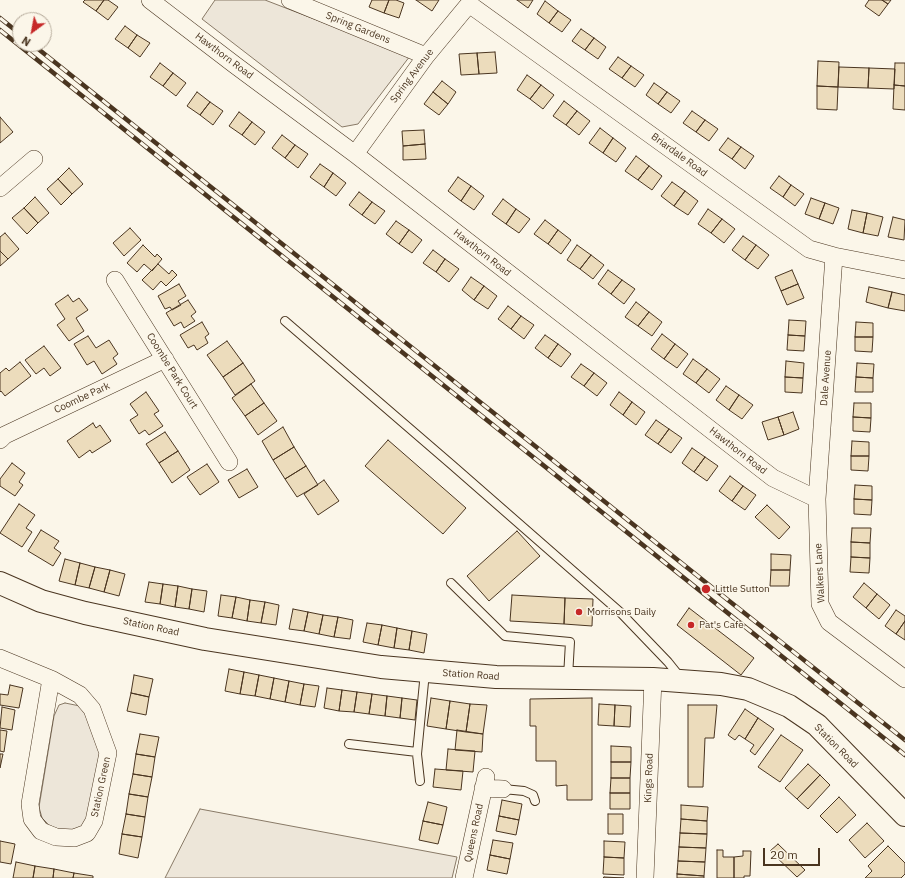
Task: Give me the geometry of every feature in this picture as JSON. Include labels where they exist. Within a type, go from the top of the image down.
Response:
[{"type":"main road","name":"Station Road","points":[[0,583],[41,601],[85,613],[205,639],[381,667],[496,677],[653,679],[721,684],[748,689],[789,706],[817,725],[905,815]]},
{"type":"street","name":"Hawthorn Road","points":[[150,0],[355,154],[773,478],[817,499]]},
{"type":"street","name":"Spring Gardens","points":[[290,0],[426,56]]},
{"type":"street","name":"Spring Avenue","points":[[355,154],[426,56],[470,2]]},
{"type":"street","name":"Briardale Road","points":[[470,2],[809,249],[834,256],[905,270]]},
{"type":"street","points":[[0,188],[34,159]]},
{"type":"street","name":"Dale Avenue","points":[[817,499],[834,256]]},
{"type":"street","name":"Coombe Park Court","points":[[114,280],[229,462]]},
{"type":"street","name":"Coombe Park","points":[[0,440],[5,435],[165,359]]},
{"type":"street","name":"Walkers Lane","points":[[817,499],[820,604],[829,622],[905,679]]},
{"type":"street","name":"Station Green","points":[[0,658],[51,679],[80,695],[92,709],[108,753],[94,820],[87,833],[74,838],[56,837],[41,831],[32,819],[30,804],[51,679]]},
{"type":"street","name":"Kings Road","points":[[645,878],[653,679]]},
{"type":"street","name":"Queens Road","points":[[464,878],[485,782],[503,789]]},
{"type":"lane","points":[[285,321],[452,464],[620,612],[668,662],[676,672],[680,681]]},
{"type":"lane","points":[[451,582],[504,636],[570,642],[568,678]]},
{"type":"lane","points":[[420,781],[418,752],[426,671]]},
{"type":"lane","points":[[349,744],[418,752]]},
{"type":"lane","points":[[503,789],[524,791],[533,795],[535,801]]},
{"type":"shaded area","points":[[215,0],[265,0],[410,56],[358,124],[342,127],[202,19]]},
{"type":"shaded area","points":[[65,703],[80,706],[84,711],[100,751],[89,817],[78,830],[63,831],[49,825],[42,818],[39,807],[54,716],[59,705]]},
{"type":"shaded area","points":[[200,809],[457,857],[452,878],[165,878]]},
{"type":"building","points":[[85,0],[104,0],[96,11],[83,2]]},
{"type":"building","points":[[104,0],[108,0],[118,7],[108,20],[96,11]]},
{"type":"building","points":[[372,0],[389,0],[384,13],[369,7]]},
{"type":"building","points":[[389,0],[396,0],[404,3],[399,18],[384,13]]},
{"type":"building","points":[[416,0],[439,0],[432,11]]},
{"type":"building","points":[[517,0],[533,0],[528,8]]},
{"type":"building","points":[[869,0],[882,0],[888,4],[879,16],[865,6]]},
{"type":"building","points":[[882,0],[891,0],[888,4]]},
{"type":"building","points":[[545,1],[558,11],[549,23],[537,14]]},
{"type":"building","points":[[558,11],[571,20],[562,32],[549,23]]},
{"type":"building","points":[[125,26],[137,35],[128,48],[115,39]]},
{"type":"building","points":[[581,29],[594,38],[585,50],[572,41]]},
{"type":"building","points":[[137,35],[150,43],[140,57],[128,48]]},
{"type":"building","points":[[594,38],[606,47],[598,59],[585,50]]},
{"type":"building","points":[[495,52],[497,73],[479,74],[477,53]]},
{"type":"building","points":[[477,53],[479,74],[461,75],[459,54]]},
{"type":"building","points":[[618,57],[631,66],[622,78],[609,69]]},
{"type":"building","points":[[818,61],[839,62],[838,87],[817,86]]},
{"type":"building","points":[[160,63],[173,73],[163,86],[150,77]]},
{"type":"building","points":[[895,63],[905,63],[905,86],[894,85]]},
{"type":"building","points":[[631,66],[644,75],[635,87],[622,78]]},
{"type":"building","points":[[839,67],[869,68],[868,88],[838,87]]},
{"type":"building","points":[[869,68],[895,69],[894,89],[868,88]]},
{"type":"building","points":[[173,73],[186,83],[176,96],[163,86]]},
{"type":"building","points":[[527,75],[541,85],[530,99],[517,90]]},
{"type":"building","points":[[442,81],[456,92],[448,104],[433,92]]},
{"type":"building","points":[[654,83],[667,92],[658,104],[646,95]]},
{"type":"building","points":[[541,85],[554,95],[543,109],[530,99]]},
{"type":"building","points":[[894,85],[905,86],[905,110],[893,109]]},
{"type":"building","points":[[817,86],[838,87],[837,110],[817,109]]},
{"type":"building","points":[[197,92],[210,102],[200,115],[187,106]]},
{"type":"building","points":[[433,92],[448,104],[439,115],[424,104]]},
{"type":"building","points":[[667,92],[680,101],[671,113],[658,104]]},
{"type":"building","points":[[564,101],[577,111],[566,125],[553,116]]},
{"type":"building","points":[[210,102],[223,111],[213,125],[200,115]]},
{"type":"building","points":[[577,111],[590,121],[579,135],[566,125]]},
{"type":"building","points":[[692,111],[705,120],[696,132],[683,123]]},
{"type":"building","points":[[239,112],[252,122],[242,135],[229,126]]},
{"type":"building","points":[[0,117],[13,132],[0,143]]},
{"type":"building","points":[[705,120],[718,129],[709,141],[696,132]]},
{"type":"building","points":[[252,122],[265,132],[255,145],[242,135]]},
{"type":"building","points":[[600,128],[613,138],[603,153],[589,143]]},
{"type":"building","points":[[424,130],[425,144],[403,146],[402,131]]},
{"type":"building","points":[[282,135],[295,145],[285,158],[272,148]]},
{"type":"building","points":[[613,138],[626,148],[616,162],[603,153]]},
{"type":"building","points":[[728,138],[741,147],[732,159],[719,150]]},
{"type":"building","points":[[425,144],[426,159],[403,160],[403,146]]},
{"type":"building","points":[[295,145],[308,154],[298,168],[285,158]]},
{"type":"building","points":[[741,147],[754,156],[745,169],[732,159]]},
{"type":"building","points":[[636,156],[649,166],[638,180],[625,171]]},
{"type":"building","points":[[320,164],[333,173],[324,187],[310,177]]},
{"type":"building","points":[[649,166],[662,176],[652,190],[638,180]]},
{"type":"building","points":[[69,168],[83,184],[72,194],[58,179]]},
{"type":"building","points":[[333,173],[346,183],[336,196],[324,187]]},
{"type":"building","points":[[779,176],[791,185],[783,197],[770,188]]},
{"type":"building","points":[[458,177],[471,186],[461,201],[448,191]]},
{"type":"building","points":[[58,179],[72,194],[61,205],[47,189]]},
{"type":"building","points":[[672,182],[685,191],[674,206],[661,196]]},
{"type":"building","points":[[791,185],[804,194],[795,206],[783,197]]},
{"type":"building","points":[[471,186],[484,196],[474,210],[461,201]]},
{"type":"building","points":[[685,191],[698,201],[688,215],[674,206]]},
{"type":"building","points":[[359,192],[372,202],[362,215],[349,205]]},
{"type":"building","points":[[35,197],[49,213],[38,223],[24,208]]},
{"type":"building","points":[[811,198],[825,203],[819,219],[805,214]]},
{"type":"building","points":[[503,199],[516,209],[506,224],[492,214]]},
{"type":"building","points":[[372,202],[385,211],[375,224],[362,215]]},
{"type":"building","points":[[825,203],[839,208],[833,224],[819,219]]},
{"type":"building","points":[[24,208],[38,223],[27,234],[12,218]]},
{"type":"building","points":[[516,209],[530,219],[519,233],[506,224]]},
{"type":"building","points":[[708,209],[722,219],[711,233],[698,224]]},
{"type":"building","points":[[852,210],[867,213],[863,233],[848,229]]},
{"type":"building","points":[[867,213],[883,217],[878,236],[863,233]]},
{"type":"building","points":[[893,217],[905,220],[904,240],[888,237]]},
{"type":"building","points":[[722,219],[735,229],[724,243],[711,233]]},
{"type":"building","points":[[545,220],[558,230],[548,244],[534,234]]},
{"type":"building","points":[[396,221],[409,230],[399,244],[386,234]]},
{"type":"building","points":[[130,228],[141,240],[124,256],[113,243]]},
{"type":"building","points":[[409,230],[422,240],[412,253],[399,244]]},
{"type":"building","points":[[558,230],[571,240],[561,254],[548,244]]},
{"type":"building","points":[[5,233],[19,249],[8,259],[0,251],[0,237]]},
{"type":"building","points":[[743,236],[756,245],[745,260],[732,250]]},
{"type":"building","points":[[143,245],[155,257],[157,254],[162,259],[152,271],[144,264],[137,272],[127,263]]},
{"type":"building","points":[[577,245],[591,255],[580,269],[567,260]]},
{"type":"building","points":[[756,245],[769,255],[758,269],[745,260]]},
{"type":"building","points":[[433,250],[445,259],[436,272],[423,263]]},
{"type":"building","points":[[0,251],[8,259],[0,266]]},
{"type":"building","points":[[591,255],[604,265],[593,279],[580,269]]},
{"type":"building","points":[[445,259],[459,269],[449,282],[436,272]]},
{"type":"building","points":[[158,264],[169,274],[172,270],[177,275],[166,286],[161,281],[153,290],[142,280]]},
{"type":"building","points":[[608,270],[622,280],[611,294],[598,284]]},
{"type":"building","points":[[792,270],[798,284],[781,291],[775,277]]},
{"type":"building","points":[[471,277],[484,286],[474,300],[462,290]]},
{"type":"building","points":[[622,280],[635,289],[624,304],[611,294]]},
{"type":"building","points":[[179,284],[186,296],[178,301],[181,305],[172,310],[170,307],[165,309],[158,296]]},
{"type":"building","points":[[798,284],[804,298],[787,305],[781,291]]},
{"type":"building","points":[[484,286],[497,296],[488,309],[474,300]]},
{"type":"building","points":[[869,287],[892,292],[888,308],[866,302]]},
{"type":"building","points":[[892,292],[905,295],[905,311],[888,308]]},
{"type":"building","points":[[68,295],[73,302],[79,298],[88,310],[76,318],[84,331],[69,341],[57,325],[65,319],[55,304]]},
{"type":"building","points":[[188,300],[196,312],[191,316],[195,321],[184,328],[181,322],[174,326],[166,313]]},
{"type":"building","points":[[636,302],[649,312],[638,326],[625,317]]},
{"type":"building","points":[[508,306],[521,316],[511,329],[498,319]]},
{"type":"building","points":[[649,312],[662,322],[652,336],[638,326]]},
{"type":"building","points":[[521,316],[534,325],[524,339],[511,329]]},
{"type":"building","points":[[789,320],[806,321],[805,336],[788,335]]},
{"type":"building","points":[[202,322],[209,334],[205,337],[208,343],[197,350],[194,345],[188,348],[180,335]]},
{"type":"building","points":[[856,322],[873,323],[873,337],[855,337]]},
{"type":"building","points":[[662,334],[675,344],[664,359],[651,349]]},
{"type":"building","points":[[545,335],[558,344],[548,358],[535,348]]},
{"type":"building","points":[[788,335],[805,336],[804,351],[787,350]]},
{"type":"building","points":[[88,336],[96,348],[109,340],[118,354],[113,358],[117,364],[102,374],[94,361],[87,365],[74,344]]},
{"type":"building","points":[[855,337],[873,337],[872,352],[855,351]]},
{"type":"building","points":[[227,341],[243,363],[223,377],[207,355]]},
{"type":"building","points":[[558,344],[571,354],[561,367],[548,358]]},
{"type":"building","points":[[675,344],[688,354],[677,368],[664,359]]},
{"type":"building","points":[[44,346],[61,368],[50,376],[44,368],[36,374],[25,360]]},
{"type":"building","points":[[693,359],[707,369],[696,383],[683,374]]},
{"type":"building","points":[[786,361],[804,363],[803,378],[785,377]]},
{"type":"building","points":[[20,362],[31,376],[5,396],[1,391],[0,392],[0,373],[6,368],[9,371]]},
{"type":"building","points":[[243,363],[255,381],[235,395],[223,377]]},
{"type":"building","points":[[857,363],[874,364],[873,378],[856,377]]},
{"type":"building","points":[[581,364],[594,373],[584,386],[571,377]]},
{"type":"building","points":[[707,369],[720,379],[709,393],[696,383]]},
{"type":"building","points":[[594,373],[607,383],[597,396],[584,386]]},
{"type":"building","points":[[785,377],[803,378],[802,393],[785,392]]},
{"type":"building","points":[[856,377],[873,378],[873,392],[855,392]]},
{"type":"building","points":[[251,384],[264,403],[245,416],[232,398]]},
{"type":"building","points":[[726,386],[739,395],[729,410],[716,400]]},
{"type":"building","points":[[146,392],[159,411],[154,414],[163,426],[149,435],[145,430],[139,434],[130,420],[138,415],[130,404]]},
{"type":"building","points":[[619,392],[632,402],[623,415],[610,405]]},
{"type":"building","points":[[739,395],[753,405],[742,419],[729,410]]},
{"type":"building","points":[[632,402],[645,412],[636,425],[623,415]]},
{"type":"building","points":[[264,403],[277,421],[258,435],[245,416]]},
{"type":"building","points":[[854,403],[871,403],[871,418],[853,417]]},
{"type":"building","points":[[793,412],[799,429],[784,435],[778,417]]},
{"type":"building","points":[[778,417],[784,435],[768,440],[762,422]]},
{"type":"building","points":[[853,417],[871,418],[870,432],[853,431]]},
{"type":"building","points":[[656,420],[669,429],[658,444],[645,435]]},
{"type":"building","points":[[93,423],[96,428],[100,425],[111,441],[92,453],[90,450],[79,458],[67,441]]},
{"type":"building","points":[[283,427],[294,447],[273,460],[262,441]]},
{"type":"building","points":[[669,429],[682,438],[671,453],[658,444]]},
{"type":"building","points":[[165,432],[178,451],[159,463],[146,444]]},
{"type":"building","points":[[388,440],[466,508],[443,534],[365,466]]},
{"type":"building","points":[[852,441],[869,442],[869,456],[851,456]]},
{"type":"building","points":[[294,447],[306,466],[285,479],[273,460]]},
{"type":"building","points":[[692,448],[705,457],[694,472],[682,463]]},
{"type":"building","points":[[178,451],[190,470],[172,483],[159,463]]},
{"type":"building","points":[[851,456],[869,456],[868,471],[851,470]]},
{"type":"building","points":[[705,457],[718,466],[707,481],[694,472]]},
{"type":"building","points":[[12,463],[25,473],[19,482],[23,485],[15,496],[0,486],[0,479]]},
{"type":"building","points":[[207,464],[219,482],[200,495],[187,477]]},
{"type":"building","points":[[306,466],[318,485],[297,497],[285,479]]},
{"type":"building","points":[[247,469],[258,487],[239,498],[228,480]]},
{"type":"building","points":[[730,476],[743,486],[732,501],[719,491]]},
{"type":"building","points":[[324,480],[339,501],[318,515],[304,494]]},
{"type":"building","points":[[855,485],[872,486],[872,500],[854,499]]},
{"type":"building","points":[[743,486],[756,495],[745,510],[732,501]]},
{"type":"building","points":[[854,499],[872,500],[871,515],[854,514]]},
{"type":"building","points":[[19,504],[35,515],[26,528],[32,532],[22,547],[0,533]]},
{"type":"building","points":[[767,505],[790,527],[779,539],[755,517]]},
{"type":"building","points":[[852,528],[871,528],[870,543],[851,542]]},
{"type":"building","points":[[41,530],[59,541],[54,548],[61,553],[53,566],[28,551]]},
{"type":"building","points":[[517,531],[540,556],[489,601],[467,576]]},
{"type":"building","points":[[851,542],[870,543],[870,558],[851,557]]},
{"type":"building","points":[[771,554],[791,555],[790,570],[771,570]]},
{"type":"building","points":[[851,557],[870,558],[869,573],[850,572]]},
{"type":"building","points":[[65,559],[80,563],[75,585],[59,581]]},
{"type":"building","points":[[80,563],[95,567],[89,588],[75,585]]},
{"type":"building","points":[[95,567],[110,570],[104,592],[89,588]]},
{"type":"building","points":[[110,570],[125,574],[119,596],[104,592]]},
{"type":"building","points":[[771,570],[790,570],[789,586],[770,586]]},
{"type":"building","points":[[149,582],[163,584],[160,604],[145,602]]},
{"type":"building","points":[[864,583],[877,594],[866,608],[853,597]]},
{"type":"building","points":[[163,584],[178,586],[175,607],[160,604]]},
{"type":"building","points":[[178,586],[192,589],[189,609],[175,607]]},
{"type":"building","points":[[192,589],[207,591],[204,612],[189,609]]},
{"type":"building","points":[[877,594],[890,605],[879,619],[866,608]]},
{"type":"building","points":[[221,595],[236,597],[232,618],[218,616]]},
{"type":"building","points":[[512,595],[565,598],[564,624],[510,621]]},
{"type":"building","points":[[236,597],[250,600],[247,621],[232,618]]},
{"type":"building","name":"Morrisons Daily","points":[[565,598],[593,599],[592,626],[564,624]]},
{"type":"building","points":[[250,600],[265,602],[261,623],[247,621]]},
{"type":"building","points":[[265,602],[279,605],[276,625],[261,623]]},
{"type":"building","points":[[689,608],[754,658],[741,675],[677,625]]},
{"type":"building","points":[[293,609],[308,612],[304,631],[289,629]]},
{"type":"building","points":[[896,610],[905,616],[905,621],[896,634],[885,626]]},
{"type":"building","points":[[308,612],[323,615],[319,634],[304,631]]},
{"type":"building","points":[[323,615],[338,617],[334,637],[319,634]]},
{"type":"building","points":[[338,617],[353,620],[350,639],[334,637]]},
{"type":"building","points":[[905,621],[905,640],[896,634]]},
{"type":"building","points":[[367,623],[382,625],[378,645],[363,642]]},
{"type":"building","points":[[382,625],[397,628],[394,648],[378,645]]},
{"type":"building","points":[[397,628],[412,631],[409,650],[394,648]]},
{"type":"building","points":[[412,631],[427,634],[424,653],[409,650]]},
{"type":"building","points":[[229,669],[244,672],[240,694],[225,691]]},
{"type":"building","points":[[244,672],[259,675],[255,696],[240,694]]},
{"type":"building","points":[[134,675],[153,679],[149,697],[131,693]]},
{"type":"building","points":[[259,675],[274,678],[270,699],[255,696]]},
{"type":"building","points":[[274,678],[289,681],[285,702],[270,699]]},
{"type":"building","points":[[289,681],[304,684],[300,705],[285,702]]},
{"type":"building","points":[[304,684],[319,686],[315,707],[300,705]]},
{"type":"building","points":[[10,685],[23,688],[19,708],[0,705],[0,694],[8,695]]},
{"type":"building","points":[[327,688],[342,690],[339,711],[324,708]]},
{"type":"building","points":[[342,690],[357,692],[354,712],[339,711]]},
{"type":"building","points":[[357,692],[372,694],[369,714],[354,712]]},
{"type":"building","points":[[131,693],[149,697],[146,715],[127,711]]},
{"type":"building","points":[[372,694],[387,696],[385,716],[369,714]]},
{"type":"building","points":[[387,696],[402,698],[400,718],[385,716]]},
{"type":"building","points":[[402,698],[417,700],[415,720],[400,718]]},
{"type":"building","points":[[431,698],[450,701],[446,729],[427,726]]},
{"type":"building","points":[[592,698],[592,800],[567,800],[567,785],[556,786],[556,761],[536,761],[536,726],[530,726],[530,699]]},
{"type":"building","points":[[450,701],[470,704],[466,732],[446,729]]},
{"type":"building","points":[[470,704],[487,705],[483,734],[466,732]]},
{"type":"building","points":[[599,704],[615,705],[614,726],[598,725]]},
{"type":"building","points":[[615,705],[631,706],[630,727],[614,726]]},
{"type":"building","points":[[688,705],[717,705],[714,738],[705,738],[703,787],[688,787]]},
{"type":"building","points":[[2,707],[15,710],[12,730],[0,728]]},
{"type":"building","points":[[745,709],[758,718],[745,739],[739,735],[735,740],[728,735]]},
{"type":"building","points":[[758,718],[774,729],[755,755],[750,751],[754,745],[745,739]]},
{"type":"building","points":[[0,730],[7,731],[4,752],[0,751]]},
{"type":"building","points":[[457,730],[483,734],[482,752],[455,750]]},
{"type":"building","points":[[140,734],[159,737],[155,757],[136,754]]},
{"type":"building","points":[[781,735],[803,750],[780,782],[758,767]]},
{"type":"building","points":[[611,746],[631,747],[631,762],[611,762]]},
{"type":"building","points":[[448,749],[475,751],[473,772],[446,770]]},
{"type":"building","points":[[0,754],[3,754],[0,768]]},
{"type":"building","points":[[136,754],[155,757],[152,777],[133,774]]},
{"type":"building","points":[[611,762],[631,762],[630,778],[611,778]]},
{"type":"building","points":[[808,764],[820,775],[797,799],[785,788]]},
{"type":"building","points":[[435,769],[463,771],[461,790],[433,787]]},
{"type":"building","points":[[133,774],[152,777],[148,797],[129,794]]},
{"type":"building","points":[[820,775],[830,785],[808,809],[797,799]]},
{"type":"building","points":[[611,778],[630,778],[630,793],[610,793]]},
{"type":"building","points":[[610,793],[630,793],[630,809],[610,809]]},
{"type":"building","points":[[129,794],[148,797],[145,817],[126,814]]},
{"type":"building","points":[[839,797],[856,815],[837,833],[820,816]]},
{"type":"building","points":[[502,800],[522,804],[519,820],[499,816]]},
{"type":"building","points":[[428,802],[447,807],[443,825],[423,821]]},
{"type":"building","points":[[681,805],[708,807],[707,821],[681,819]]},
{"type":"building","points":[[126,814],[145,817],[142,837],[122,834]]},
{"type":"building","points":[[608,814],[623,814],[623,834],[608,834]]},
{"type":"building","points":[[499,816],[519,820],[516,835],[496,831]]},
{"type":"building","points":[[681,819],[707,821],[707,834],[680,833]]},
{"type":"building","points":[[423,821],[443,825],[438,844],[419,840]]},
{"type":"building","points":[[867,823],[884,841],[865,858],[849,840]]},
{"type":"building","points":[[680,833],[707,834],[706,848],[679,847]]},
{"type":"building","points":[[122,834],[142,837],[138,858],[119,854]]},
{"type":"building","points":[[493,840],[513,843],[510,859],[490,855]]},
{"type":"building","points":[[0,841],[15,844],[11,864],[0,862]]},
{"type":"building","points":[[604,841],[625,842],[624,858],[604,857]]},
{"type":"building","points":[[778,844],[805,870],[797,877],[770,851]]},
{"type":"building","points":[[888,846],[905,863],[905,874],[901,878],[865,878],[872,871],[868,866]]},
{"type":"building","points":[[679,847],[706,848],[705,862],[678,861]]},
{"type":"building","points":[[717,850],[723,850],[723,857],[734,857],[734,878],[717,878]]},
{"type":"building","points":[[743,851],[751,851],[750,876],[744,876],[744,878],[734,878],[734,857],[743,856]]},
{"type":"building","points":[[490,855],[510,859],[507,874],[487,870]]},
{"type":"building","points":[[604,857],[624,858],[624,875],[603,874]]},
{"type":"building","points":[[678,861],[705,862],[704,876],[677,874]]},
{"type":"building","points":[[16,862],[35,866],[33,878],[13,878]]},
{"type":"building","points":[[35,866],[54,869],[53,878],[33,878]]},
{"type":"building","points":[[54,869],[74,873],[73,878],[53,878]]},
{"type":"building","points":[[74,873],[93,876],[93,878],[73,878]]},
{"type":"building","points":[[677,874],[704,876],[704,878],[677,878]]},
{"type":"building","points":[[604,877],[624,878],[603,878]]},
{"type":"railway","points":[[0,18],[12,28]]},
{"type":"railway","points":[[0,30],[905,755]]},
{"type":"railway","points":[[42,52],[905,740]]},
{"type":"place","name":"Little Sutton","points":[[706,589]]},
{"type":"place","name":"Morrisons Daily","points":[[579,612]]},
{"type":"place","name":"Pat's Cafe","points":[[691,625]]}]
